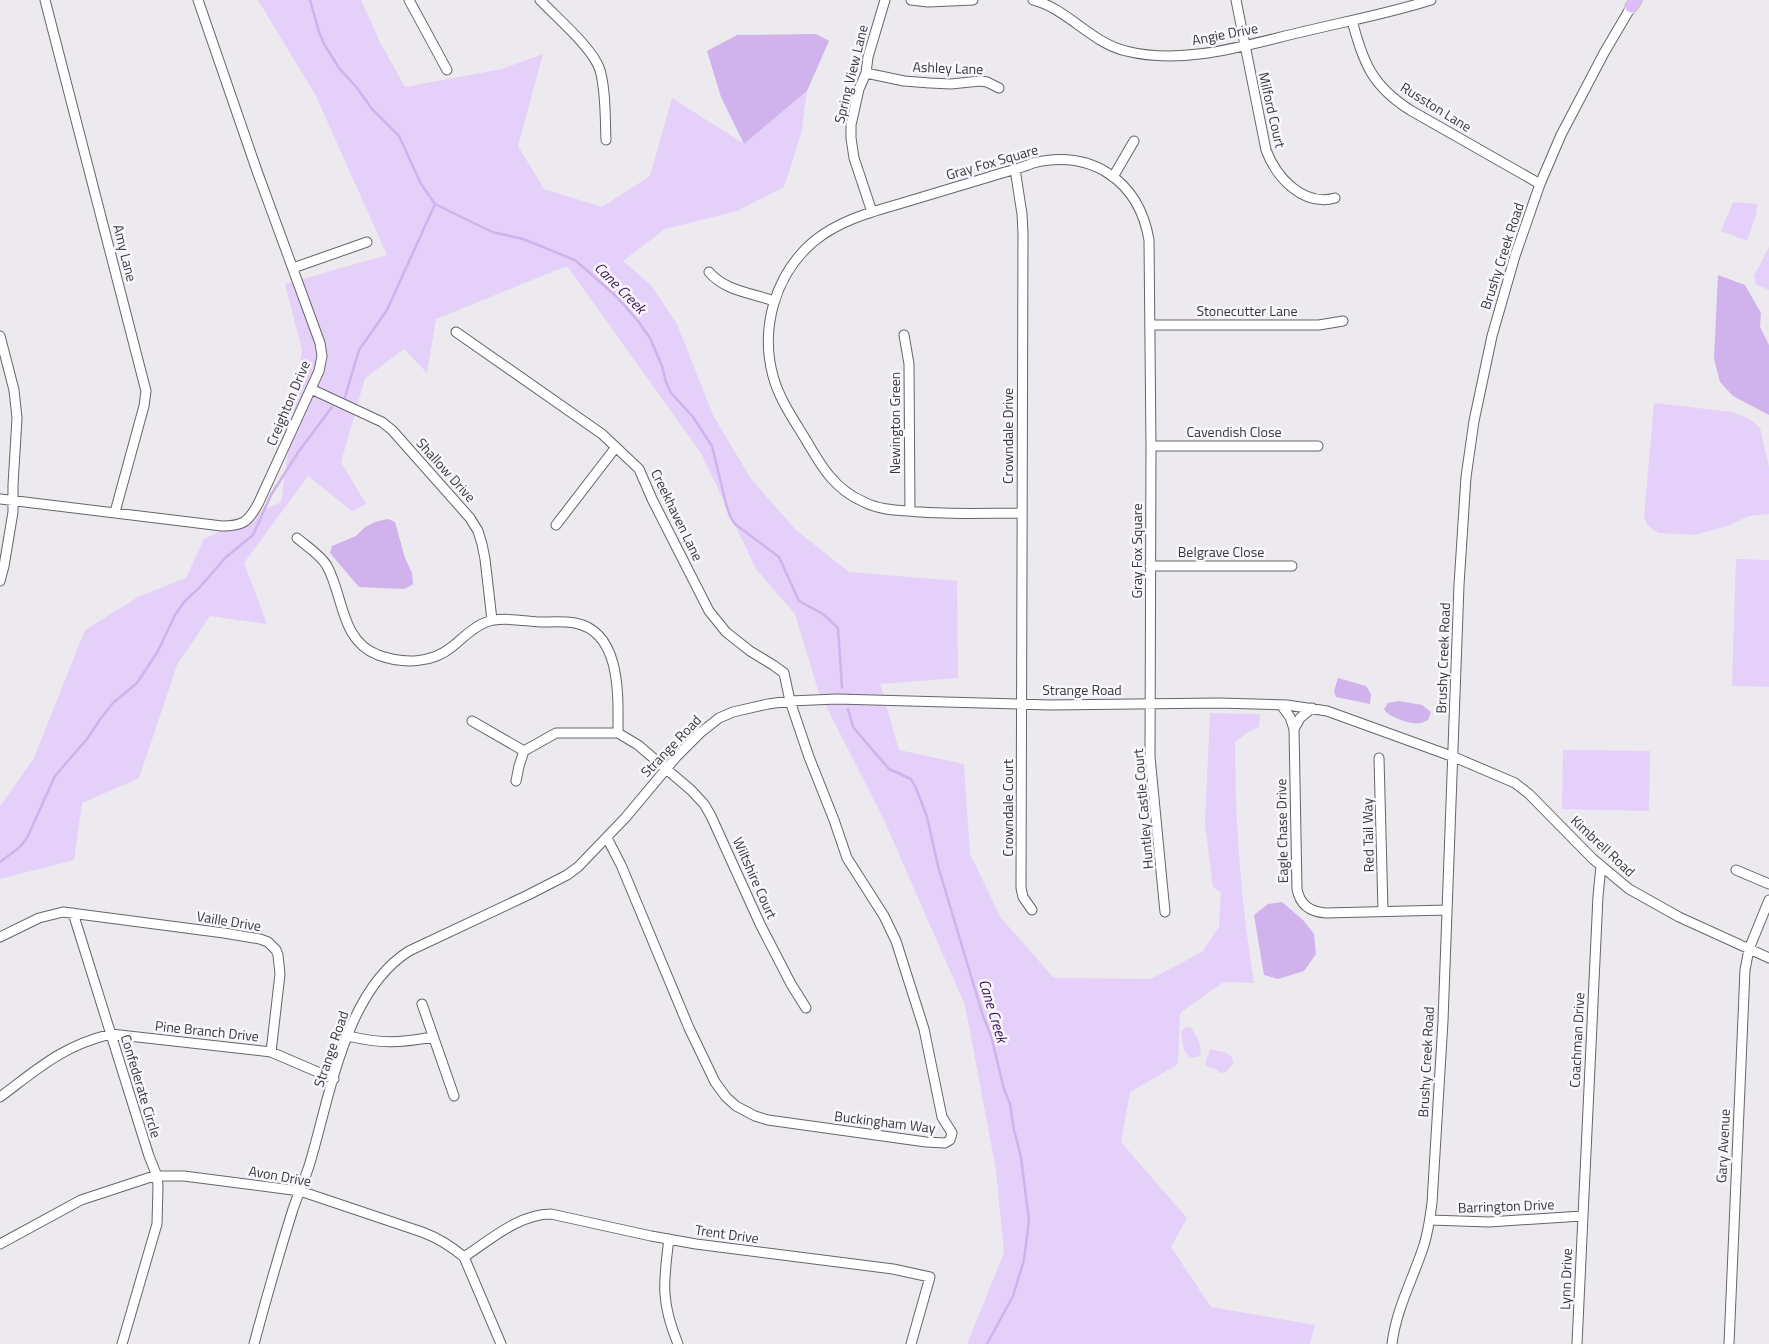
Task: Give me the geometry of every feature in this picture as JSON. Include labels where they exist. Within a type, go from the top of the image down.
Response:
[{"type":"street","name":"Amy Lane","points":[[45,0],[146,391],[144,406],[115,512]]},
{"type":"street","name":"Creighton Drive","points":[[0,499],[222,526],[238,525],[245,522],[258,504],[311,390],[320,366],[321,350],[198,0]]},
{"type":"street","points":[[409,0],[447,70]]},
{"type":"street","points":[[540,0],[581,42],[599,68],[604,93],[606,140]]},
{"type":"street","name":"Spring View Lane","points":[[872,212],[854,158],[850,138],[853,112],[866,73],[868,57],[885,0]]},
{"type":"street","points":[[911,0],[928,2],[973,0]]},
{"type":"street","name":"Angie Drive","points":[[1033,0],[1048,5],[1107,44],[1125,51],[1178,56],[1244,45],[1352,21],[1432,0]]},
{"type":"street","name":"Milford Court","points":[[1236,0],[1266,150],[1273,165],[1286,182],[1298,192],[1317,199],[1335,198]]},
{"type":"street","name":"Brushy Creek Road","points":[[1392,1344],[1400,1307],[1424,1247],[1430,1220],[1442,1020],[1464,508],[1474,421],[1492,336],[1515,256],[1540,184],[1561,135],[1604,53],[1634,2]]},
{"type":"street","name":"Russton Lane","points":[[1352,21],[1367,67],[1378,83],[1392,97],[1410,110],[1540,184]]},
{"type":"street","name":"Ashley Lane","points":[[866,73],[904,81],[930,83],[951,84],[980,81],[999,88]]},
{"type":"street","points":[[1114,177],[1134,141]]},
{"type":"street","name":"Gray Fox Square","points":[[1022,513],[927,513],[878,507],[854,498],[834,483],[818,461],[786,406],[773,377],[768,340],[769,323],[774,301],[790,268],[812,243],[842,223],[872,212],[1039,162],[1069,160],[1093,165],[1114,177],[1132,195],[1142,211],[1147,225],[1150,265],[1150,703]]},
{"type":"street","name":"Crowndale Drive","points":[[1015,169],[1023,233],[1022,704]]},
{"type":"street","points":[[293,268],[367,242]]},
{"type":"street","points":[[709,272],[728,287],[774,301]]},
{"type":"street","name":"Stonecutter Lane","points":[[1150,324],[1319,325],[1343,321]]},
{"type":"street","name":"Creekhaven Lane","points":[[456,332],[602,434],[639,469],[652,499],[709,611],[726,632],[750,651],[784,673],[790,701]]},
{"type":"street","name":"Newington Green","points":[[904,335],[909,364],[910,511]]},
{"type":"street","points":[[0,336],[16,404],[13,512],[0,581]]},
{"type":"street","name":"Shallow Drive","points":[[311,390],[382,422],[392,430],[470,518],[482,544],[492,620]]},
{"type":"street","points":[[556,525],[616,446]]},
{"type":"street","name":"Cavendish Close","points":[[1151,446],[1318,446]]},
{"type":"street","points":[[297,538],[326,564],[351,631],[358,643],[366,649],[394,660],[425,660],[441,654],[472,630],[492,620],[575,623],[587,627],[600,637],[616,671],[618,733],[556,733],[524,751],[516,781]]},
{"type":"street","name":"Belgrave Close","points":[[1150,566],[1292,566]]},
{"type":"street","name":"Strange Road","points":[[254,1344],[276,1262],[313,1152],[348,1036],[368,993],[379,978],[400,957],[567,875],[585,861],[607,838],[700,733],[719,718],[749,707],[790,701],[847,699],[1067,705],[1219,703],[1280,705],[1312,708],[1345,716],[1454,757]]},
{"type":"street","name":"Buckingham Way","points":[[607,838],[621,864],[702,1058],[720,1090],[736,1106],[755,1116],[768,1120],[926,1142],[945,1143],[950,1140],[952,1133],[942,1117],[924,1029],[896,941],[884,916],[847,858],[790,701]]},
{"type":"street","name":"Huntley Castle Court","points":[[1150,703],[1150,757],[1166,912]]},
{"type":"street","name":"Crowndale Court","points":[[1022,704],[1021,888],[1023,897],[1032,910]]},
{"type":"street","name":"Eagle Chase Drive","points":[[1280,705],[1290,717],[1294,729],[1296,874],[1298,896],[1304,906],[1316,912],[1447,910]]},
{"type":"street","points":[[1294,729],[1300,718],[1312,708]]},
{"type":"street","points":[[472,721],[524,751]]},
{"type":"street","name":"Wiltshire Court","points":[[618,733],[638,745],[696,795],[711,816],[760,924],[791,984],[806,1008]]},
{"type":"street","name":"Kimbrell Road","points":[[1454,757],[1515,783],[1529,794],[1621,884],[1679,917],[1769,958]]},
{"type":"street","name":"Red Tail Way","points":[[1379,758],[1383,912]]},
{"type":"street","name":"Coachman Drive","points":[[1582,1216],[1601,866]]},
{"type":"street","points":[[1736,870],[1769,884]]},
{"type":"street","name":"Gary Avenue","points":[[1728,1344],[1745,970],[1749,949],[1769,900]]},
{"type":"street","points":[[0,938],[48,915],[63,912],[73,914]]},
{"type":"street","name":"Confederate Circle","points":[[73,914],[148,1156],[157,1176],[158,1208],[156,1230],[122,1344]]},
{"type":"street","name":"Vaille Drive","points":[[73,914],[224,933],[268,942],[278,955],[280,974],[271,1052]]},
{"type":"street","points":[[422,1004],[454,1096]]},
{"type":"street","name":"Pine Branch Drive","points":[[0,1097],[65,1050],[90,1039],[111,1034],[271,1052],[334,1079]]},
{"type":"street","points":[[348,1036],[368,1041],[390,1043],[433,1037]]},
{"type":"street","name":"Avon Drive","points":[[0,1244],[81,1200],[150,1176],[184,1176],[300,1191],[422,1232],[444,1242],[464,1256]]},
{"type":"street","name":"Trent Drive","points":[[464,1256],[518,1222],[531,1216],[542,1214],[563,1215],[669,1239],[893,1269],[930,1278],[911,1344]]},
{"type":"street","name":"Barrington Drive","points":[[1430,1220],[1489,1222],[1582,1216]]},
{"type":"street","name":"Lynn Drive","points":[[1577,1344],[1582,1216]]},
{"type":"street","points":[[669,1239],[664,1297],[668,1322],[678,1344]]},
{"type":"street","points":[[464,1256],[501,1344]]},
{"type":"shaded area","points":[[258,0],[361,0],[380,42],[405,87],[502,69],[543,54],[518,146],[544,189],[602,207],[650,176],[672,98],[744,144],[807,91],[801,134],[784,187],[737,211],[665,229],[623,261],[651,285],[677,324],[713,415],[751,479],[796,530],[849,572],[957,581],[958,678],[880,684],[899,750],[964,764],[970,854],[1001,918],[1054,978],[1151,979],[1202,952],[1219,927],[1221,893],[1213,887],[1205,823],[1210,713],[1260,714],[1259,727],[1248,732],[1235,742],[1236,803],[1240,863],[1254,983],[1222,983],[1180,1013],[1178,1064],[1130,1092],[1121,1142],[1187,1218],[1171,1247],[1211,1307],[1315,1325],[1310,1344],[967,1344],[1004,1253],[996,1170],[965,1005],[884,820],[818,690],[795,614],[756,569],[701,453],[567,266],[436,319],[427,373],[404,349],[365,378],[341,462],[366,504],[352,511],[308,476],[244,563],[267,624],[210,616],[177,665],[139,778],[82,803],[74,860],[0,879],[0,806],[34,758],[85,630],[138,597],[186,578],[204,539],[281,502],[302,350],[285,284],[387,255],[316,96]]},
{"type":"shaded area","points":[[816,34],[829,41],[807,91],[744,144],[721,97],[707,51],[737,35]]},
{"type":"shaded area","points":[[1733,202],[1757,204],[1756,215],[1747,241],[1721,231]]},
{"type":"shaded area","points":[[1769,247],[1769,290],[1756,284],[1754,276]]},
{"type":"shaded area","points":[[1718,275],[1745,285],[1761,313],[1760,327],[1769,345],[1769,415],[1733,396],[1720,382],[1714,359]]},
{"type":"shaded area","points":[[1654,403],[1732,412],[1750,419],[1760,428],[1769,467],[1769,514],[1749,516],[1728,526],[1693,535],[1659,533],[1648,526],[1644,517]]},
{"type":"shaded area","points":[[388,519],[395,522],[405,558],[412,573],[413,584],[405,589],[359,587],[330,553],[332,546],[356,536],[365,527],[375,522]]},
{"type":"shaded area","points":[[1736,559],[1769,560],[1769,687],[1732,686]]},
{"type":"shaded area","points":[[1338,678],[1366,686],[1371,694],[1370,704],[1336,697],[1334,691]]},
{"type":"shaded area","points":[[1399,701],[1422,705],[1431,712],[1428,720],[1422,723],[1406,722],[1386,712],[1384,709],[1388,703]]},
{"type":"shaded area","points":[[1563,750],[1650,751],[1649,811],[1562,809]]},
{"type":"shaded area","points":[[1282,902],[1304,921],[1314,934],[1316,954],[1304,971],[1278,979],[1264,975],[1254,915],[1268,904]]},
{"type":"shaded area","points":[[1186,1027],[1192,1028],[1197,1038],[1201,1048],[1200,1056],[1190,1058],[1184,1050],[1181,1032]]},
{"type":"shaded area","points":[[1210,1049],[1229,1054],[1233,1064],[1226,1072],[1220,1073],[1216,1069],[1206,1066]]},
{"type":"waterway","name":"Cane Creek","points":[[310,0],[324,44],[339,68],[372,109],[399,136],[421,184],[435,204],[492,232],[523,239],[575,260],[617,297],[638,321],[650,338],[671,393],[693,417],[712,446],[726,504],[735,524],[779,557],[799,601],[823,614],[838,628],[842,688]]},
{"type":"waterway","points":[[345,397],[359,350],[387,310],[435,204]]},
{"type":"waterway","points":[[0,862],[20,847],[27,838],[55,776],[87,739],[113,703],[137,683],[158,651],[175,615],[184,602],[225,558],[253,535],[271,495],[299,451],[332,407]]},
{"type":"waterway","name":"Cane Creek","points":[[848,709],[853,727],[889,769],[911,779],[916,788],[927,817],[938,866],[983,1016],[991,1036],[1004,1089],[1010,1104],[1021,1157],[1029,1221],[1024,1260],[1013,1296],[987,1344]]}]
